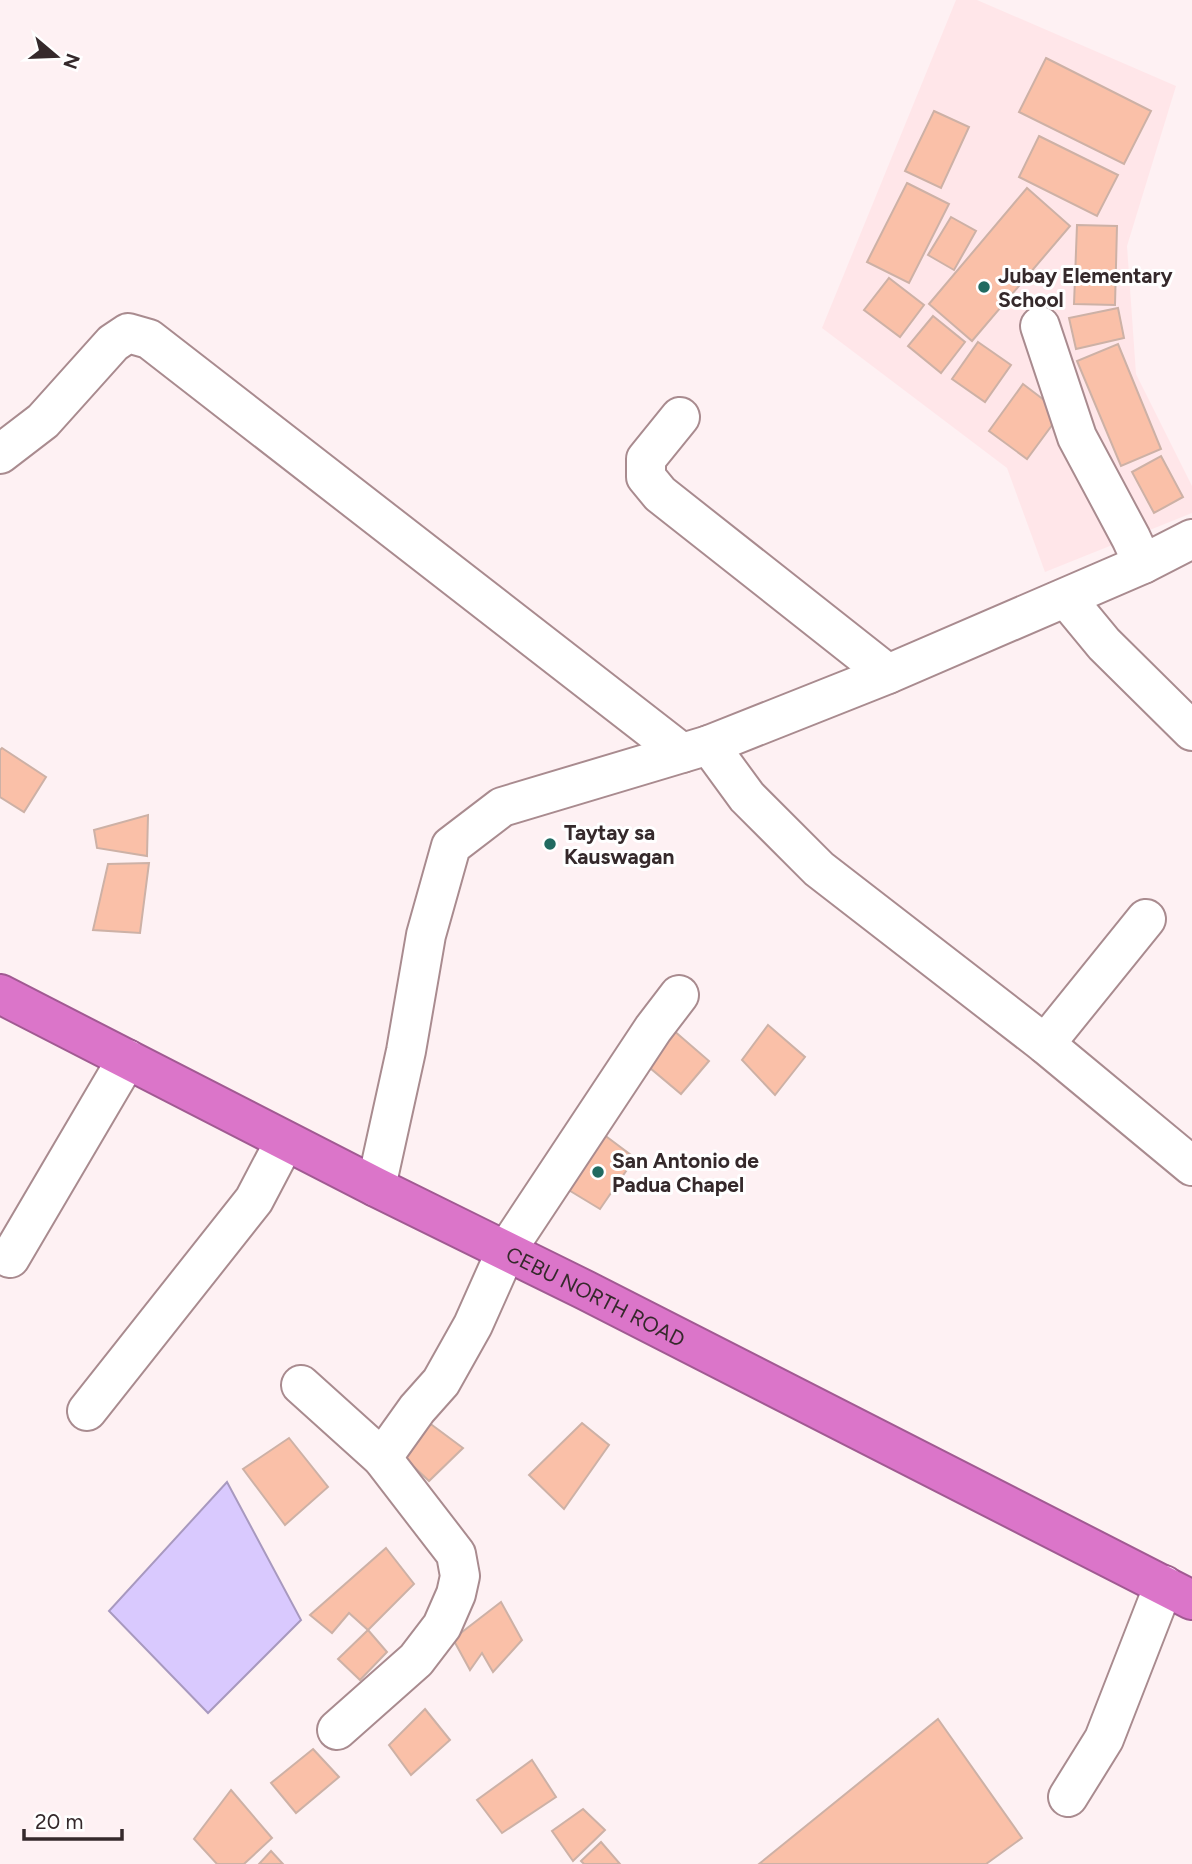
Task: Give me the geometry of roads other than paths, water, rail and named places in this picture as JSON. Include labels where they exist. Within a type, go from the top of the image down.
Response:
[{"type":"highway","name":"CEBU NORTH ROAD","points":[[0,994],[1178,1593]]},
{"type":"street","points":[[1040,326],[1077,437],[1143,564]]},
{"type":"street","points":[[0,454],[43,421],[113,343],[128,332],[149,339],[696,749],[820,869],[1045,1044],[1192,1166]]},
{"type":"street","points":[[680,417],[646,459],[646,477],[660,494],[888,674]]},
{"type":"street","points":[[376,1187],[406,1051],[426,935],[451,846],[502,807],[696,749],[888,674],[1143,564],[1192,539]]},
{"type":"street","points":[[1066,598],[1104,644],[1192,731]]},
{"type":"street","points":[[1045,1044],[1146,919]]},
{"type":"street","points":[[382,1458],[417,1409],[441,1382],[473,1325],[506,1251],[653,1029],[679,995]]},
{"type":"street","points":[[10,1258],[127,1059]]},
{"type":"street","points":[[87,1411],[254,1200],[285,1140]]},
{"type":"street","points":[[301,1385],[382,1458],[456,1554],[460,1576],[456,1594],[442,1626],[416,1660],[337,1730]]},
{"type":"street","points":[[1068,1797],[1104,1738],[1178,1593]]},
{"type":"place","name":"Jubay Elementary School","points":[[984,287]]},
{"type":"place","name":"Taytay sa Kauswagan","points":[[550,844]]},
{"type":"place","name":"San Antonio de Padua Chapel","points":[[598,1172]]}]
